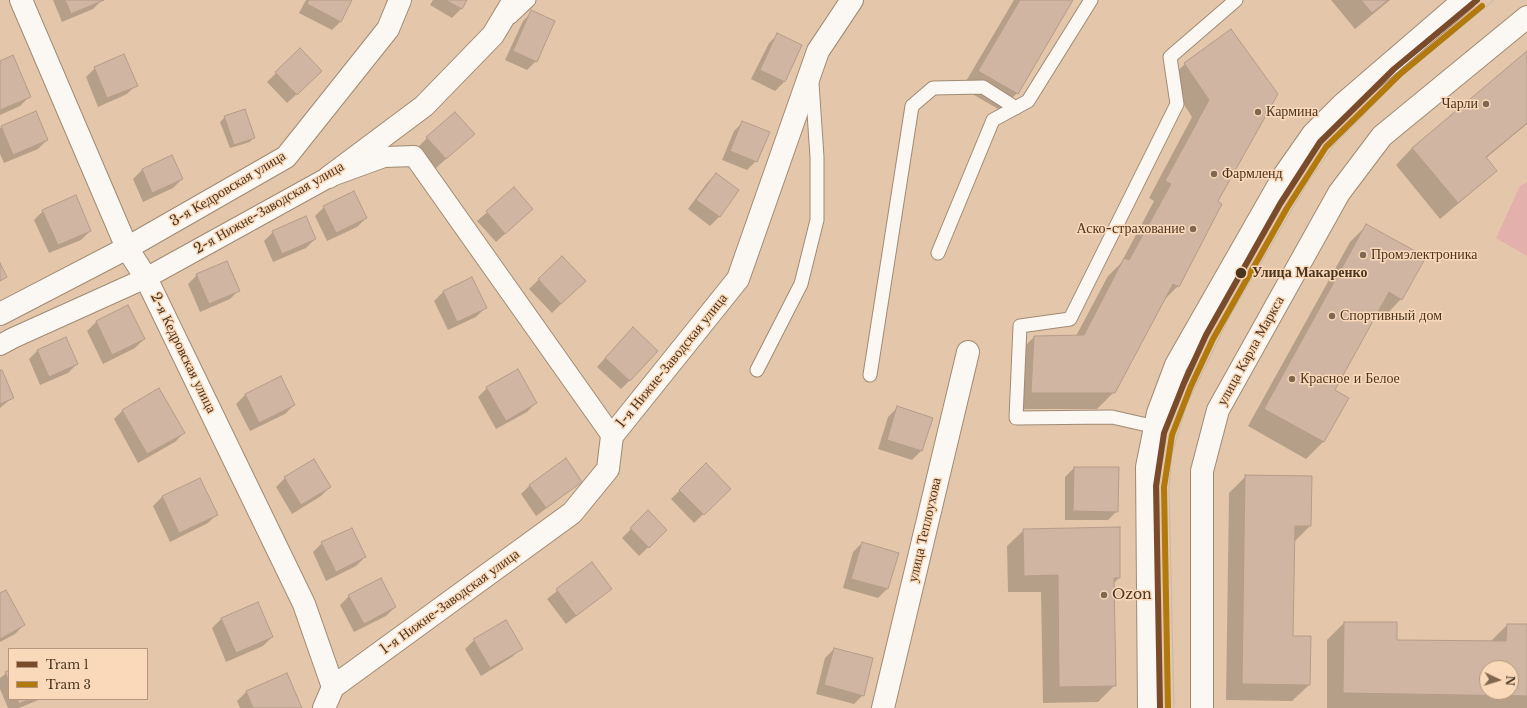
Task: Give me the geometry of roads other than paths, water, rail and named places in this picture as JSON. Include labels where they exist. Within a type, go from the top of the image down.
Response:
[{"type":"street","name":"2-я Кедровская улица","points":[[21,0],[127,248],[146,278],[304,604],[333,686]]},
{"type":"street","name":"3-я Кедровская улица","points":[[0,314],[127,248],[286,157],[388,29],[400,0]]},
{"type":"street","name":"2-я Нижне-Заводская улица","points":[[0,345],[146,278],[328,177],[424,106],[493,35],[514,0]]},
{"type":"street","name":"1-я Нижне-Заводская улица","points":[[333,686],[572,513],[608,469],[612,436],[738,279],[818,51],[852,0]]},
{"type":"street","points":[[1149,708],[1148,467],[1158,413],[1176,365],[1285,174],[1313,134],[1343,104],[1464,0]]},
{"type":"street","name":"улица Карла Маркса","points":[[1202,708],[1202,471],[1218,410],[1339,193],[1382,136],[1527,17]]},
{"type":"street","points":[[328,177],[384,157],[414,156],[612,436]]},
{"type":"street","name":"улица Теплоухова","points":[[883,708],[968,352]]},
{"type":"street","points":[[324,708],[333,686]]},
{"type":"lane","points":[[493,35],[528,0]]},
{"type":"lane","points":[[938,253],[993,120],[1028,101],[1091,0]]},
{"type":"lane","points":[[1156,427],[1112,417],[1016,418],[1020,326],[1070,319],[1177,104],[1170,57],[1236,0]]},
{"type":"lane","points":[[757,370],[801,284],[817,220],[817,157],[811,72]]},
{"type":"lane","points":[[870,375],[912,106],[933,88],[983,87],[1016,108]]},
{"type":"tram line","name":"1","points":[[1160,708],[1156,486],[1164,433],[1184,383],[1206,335],[1280,204],[1320,142],[1394,69],[1477,0]]},
{"type":"tram line","points":[[1174,708],[1169,487],[1172,454],[1186,406],[1230,316],[1308,182],[1334,145],[1402,76],[1494,0]]},
{"type":"tram line","name":"3","points":[[1168,708],[1164,487],[1172,435],[1191,386],[1213,339],[1287,208],[1326,147],[1399,75],[1482,6]]},
{"type":"place","name":"Чарли","points":[[1486,104]]},
{"type":"place","name":"Кармина","points":[[1258,112]]},
{"type":"place","name":"Фармленд","points":[[1214,174]]},
{"type":"place","name":"Аско-страхование","points":[[1193,229]]},
{"type":"place","name":"Промэлектроника","points":[[1363,255]]},
{"type":"place","name":"Улица Макаренко","points":[[1241,273]]},
{"type":"place","name":"Спортивный дом","points":[[1332,316]]},
{"type":"place","name":"Красное и Белое","points":[[1292,379]]},
{"type":"place","name":"Ozon","points":[[1104,595]]}]
